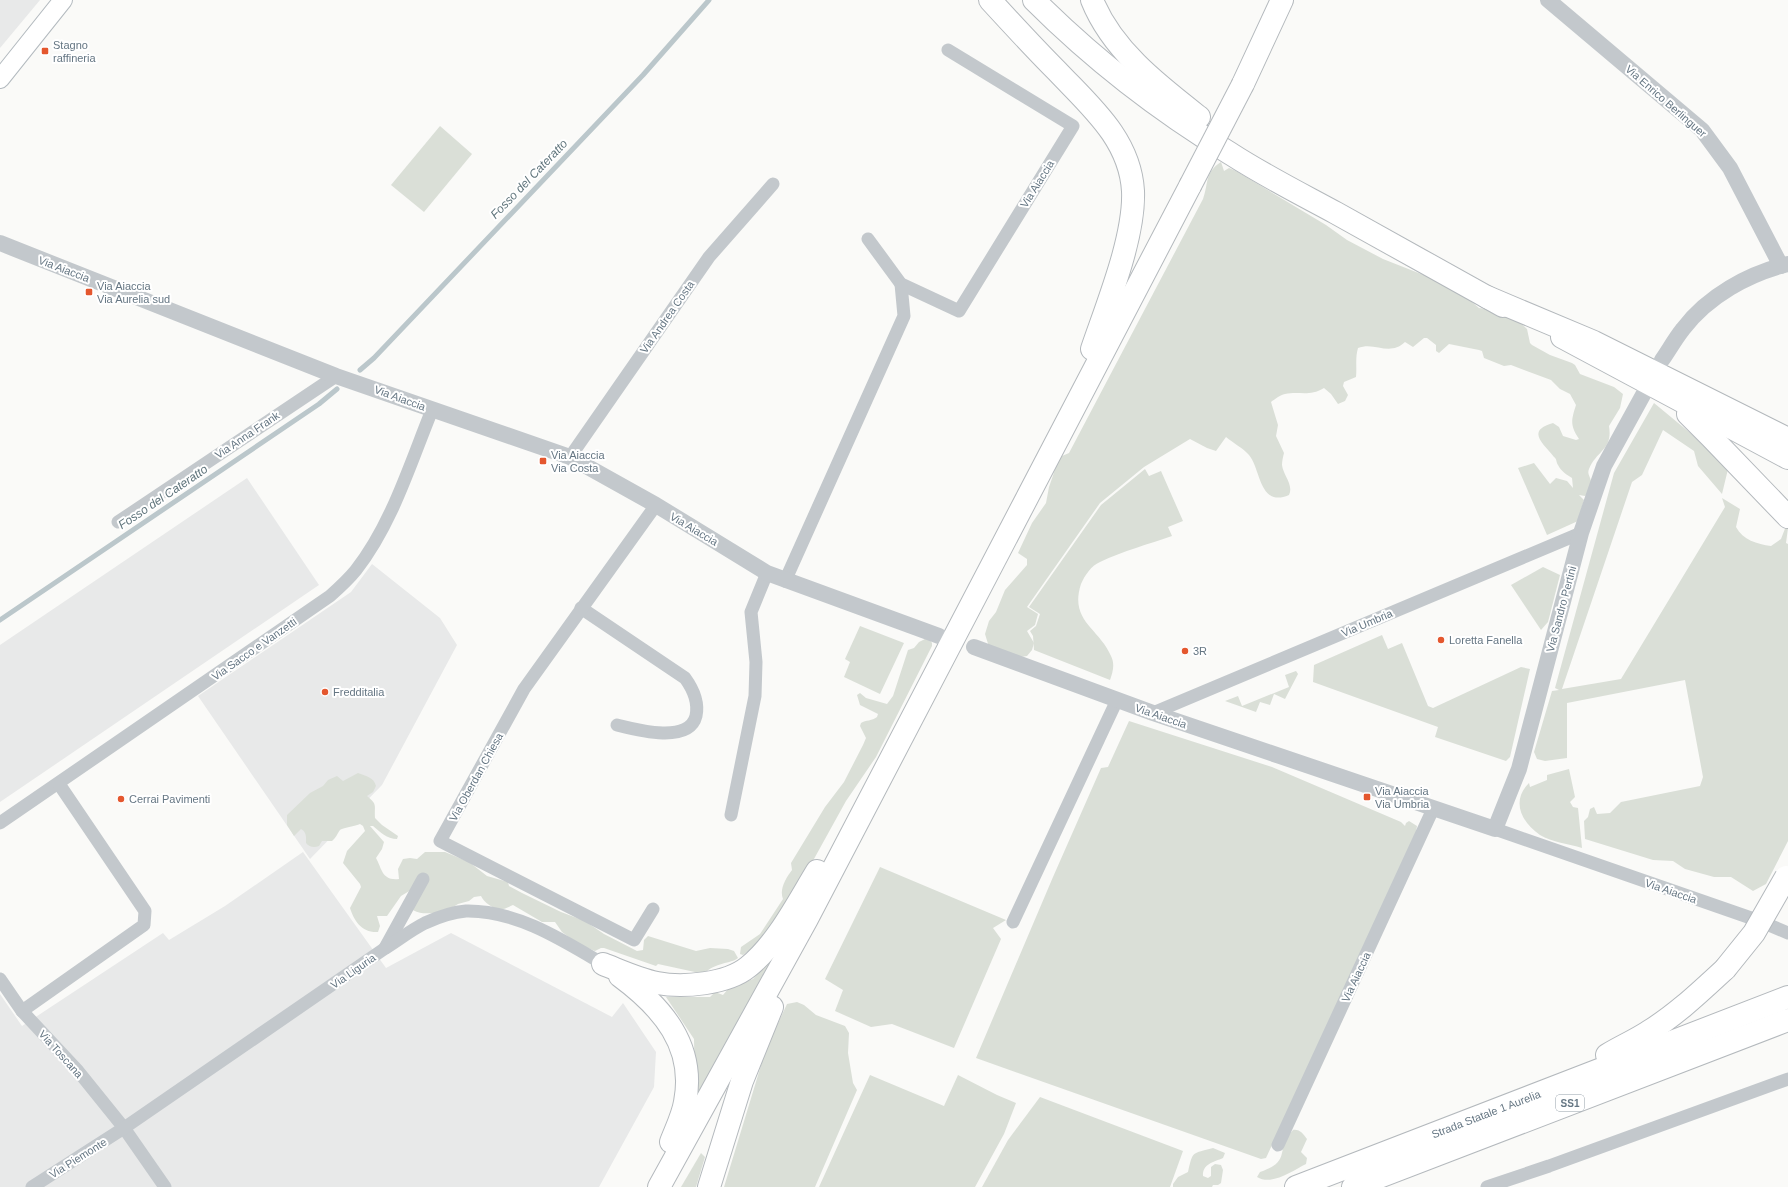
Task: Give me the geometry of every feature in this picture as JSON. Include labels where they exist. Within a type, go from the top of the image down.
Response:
[{"type":"highway","points":[[990,0],[1104,120],[1123,151],[1131,179],[1132,207],[1122,256],[1070,414]]},
{"type":"highway","points":[[1034,0],[1059,25],[1109,69],[1164,110],[1231,154],[1487,297],[1690,416],[1788,517]]},
{"type":"highway","points":[[1092,0],[1099,16],[1110,34],[1142,68],[1176,100],[1295,191]]},
{"type":"highway","points":[[659,1187],[807,919],[1244,84],[1282,0]]},
{"type":"highway","points":[[1487,297],[1594,342],[1788,439]]},
{"type":"highway","points":[[1642,388],[1788,458]]},
{"type":"highway","points":[[603,964],[641,978],[670,984],[718,981],[741,972],[757,958],[774,937],[839,836],[866,804]]},
{"type":"highway","points":[[1549,1089],[1653,1028],[1683,1007],[1725,970],[1754,933],[1787,875]]},
{"type":"highway","points":[[709,1187],[742,1081],[807,919]]},
{"type":"highway","points":[[603,964],[633,986],[662,1014],[674,1031],[681,1045],[685,1060],[688,1081],[685,1102],[654,1187]]},
{"type":"highway","name":"Strada Statale 1 Aurelia","points":[[1296,1187],[1781,1000]]},
{"type":"highway","name":"Strada Statale 1 Aurelia","points":[[1353,1187],[1788,1020]]},
{"type":"main road","points":[[0,78],[64,0]]},
{"type":"street","name":"Via Enrico Berlinguer","points":[[1548,0],[1702,130],[1730,168],[1784,265]]},
{"type":"street","name":"Via Aiaccia","points":[[868,240],[901,284],[959,311],[1072,126],[948,50]]},
{"type":"street","name":"Via Andrea Costa","points":[[570,457],[709,257],[773,184]]},
{"type":"street","name":"Via Aiaccia","points":[[0,243],[336,376],[570,457],[656,505],[767,573],[785,581],[939,636]]},
{"type":"street","points":[[1662,360],[1683,329],[1706,304],[1744,280],[1784,265]]},
{"type":"street","points":[[785,581],[904,316],[901,284]]},
{"type":"street","name":"Via Anna Frank","points":[[118,522],[336,376]]},
{"type":"street","name":"Via Sandro Pertini","points":[[1495,829],[1519,769],[1581,533],[1604,466],[1642,388]]},
{"type":"street","name":"Via Sacco e Vanzetti","points":[[0,823],[330,596],[346,581],[368,552],[385,523],[432,410]]},
{"type":"street","name":"Via Oberdan Chiesa","points":[[653,909],[634,940],[440,841],[524,689],[656,505]]},
{"type":"street","name":"Via Umbria","points":[[1153,713],[1581,533]]},
{"type":"street","points":[[731,815],[755,696],[756,662],[751,612],[767,573]]},
{"type":"street","points":[[581,608],[685,678],[692,687],[698,709],[695,720],[691,726],[684,730],[652,733],[617,725]]},
{"type":"street","name":"Via Aiaccia","points":[[974,647],[1153,713],[1751,918]]},
{"type":"street","points":[[1013,922],[1117,700]]},
{"type":"street","points":[[22,1011],[144,925],[145,911],[58,784]]},
{"type":"street","name":"Via Aiaccia","points":[[1278,1145],[1433,809]]},
{"type":"street","points":[[384,949],[423,879]]},
{"type":"street","name":"Via Liguria","points":[[124,1128],[424,923],[464,911],[488,913],[511,918],[536,928],[603,964]]},
{"type":"street","points":[[1769,925],[1788,933]]},
{"type":"street","name":"Via Toscana","points":[[0,979],[22,1011],[78,1071],[124,1128],[165,1187]]},
{"type":"street","points":[[1487,1187],[1549,1166],[1788,1078]]},
{"type":"street","name":"Via Piemonte","points":[[32,1187],[124,1128]]},
{"type":"shaded area","points":[[0,0],[40,0],[0,48]]},
{"type":"shaded area","points":[[440,126],[472,154],[424,212],[391,185]]},
{"type":"shaded area","points":[[1221,162],[1224,171],[1229,168],[1236,171],[1326,225],[1347,240],[1383,259],[1449,285],[1479,308],[1494,310],[1518,321],[1527,329],[1530,343],[1532,345],[1550,355],[1572,363],[1575,365],[1580,374],[1614,387],[1623,394],[1620,408],[1609,426],[1610,434],[1607,445],[1592,463],[1588,471],[1591,479],[1590,493],[1585,496],[1579,495],[1584,500],[1578,521],[1547,535],[1518,468],[1534,463],[1550,484],[1556,478],[1567,481],[1573,488],[1572,478],[1557,464],[1556,459],[1542,443],[1538,434],[1545,426],[1553,423],[1559,427],[1563,436],[1576,440],[1579,439],[1572,423],[1576,405],[1570,394],[1560,389],[1551,380],[1511,365],[1504,366],[1484,358],[1482,351],[1479,350],[1449,344],[1439,353],[1436,351],[1436,345],[1427,338],[1424,338],[1413,347],[1405,342],[1399,346],[1388,349],[1364,346],[1358,348],[1356,359],[1356,377],[1344,382],[1343,386],[1348,395],[1345,401],[1338,404],[1331,394],[1324,388],[1319,391],[1309,393],[1285,394],[1279,396],[1271,402],[1278,425],[1276,436],[1284,453],[1282,465],[1290,488],[1289,495],[1279,498],[1266,492],[1249,455],[1226,437],[1216,451],[1190,439],[1144,467],[1100,503],[1027,607],[1038,614],[1035,625],[1027,631],[1034,643],[1032,650],[1027,656],[1014,658],[989,647],[985,634],[989,621],[996,612],[1005,590],[1027,565],[1027,559],[1018,553],[1032,523],[1046,503],[1049,487],[1058,461],[1062,456],[1069,453],[1203,199],[1209,174]]},
{"type":"shaded area","points":[[1654,403],[1729,465],[1722,494],[1698,466],[1694,451],[1663,430],[1642,475],[1632,482],[1562,689],[1621,679],[1725,507],[1722,498],[1740,509],[1736,527],[1742,535],[1751,541],[1771,546],[1781,539],[1786,526],[1788,528],[1786,543],[1788,544],[1788,841],[1766,884],[1753,891],[1731,877],[1714,877],[1685,869],[1673,861],[1653,860],[1585,839],[1584,821],[1588,817],[1590,809],[1594,807],[1597,814],[1610,813],[1621,802],[1700,786],[1703,777],[1685,680],[1567,703],[1567,758],[1545,761],[1537,759],[1534,752],[1552,691],[1559,690],[1555,688],[1614,473]]},
{"type":"shaded area","points":[[1145,469],[1149,476],[1161,471],[1183,521],[1168,527],[1172,536],[1109,558],[1094,566],[1084,577],[1078,597],[1079,607],[1082,616],[1106,646],[1111,656],[1113,668],[1110,680],[1034,650],[1033,636],[1030,631],[1036,626],[1040,614],[1029,607],[1101,505]]},
{"type":"shaded area","points":[[247,478],[319,585],[0,802],[0,645]]},
{"type":"shaded area","points":[[372,564],[440,618],[457,645],[382,785],[310,859],[198,696],[351,592]]},
{"type":"shaded area","points":[[1543,567],[1560,575],[1548,622],[1541,630],[1511,585]]},
{"type":"shaded area","points":[[860,626],[904,643],[880,694],[844,677],[850,662],[845,659]]},
{"type":"shaded area","points":[[1382,635],[1388,649],[1402,643],[1428,706],[1433,708],[1521,667],[1530,669],[1510,757],[1506,761],[1435,737],[1438,727],[1313,682],[1314,665]]},
{"type":"shaded area","points":[[925,639],[930,640],[932,646],[876,757],[846,801],[804,877],[760,943],[743,955],[740,954],[741,947],[760,934],[783,899],[782,891],[785,880],[792,870],[791,863],[825,807],[844,782],[863,745],[866,738],[860,726],[861,723],[877,717],[878,714],[860,705],[857,695],[860,693],[866,698],[887,704],[893,696],[908,650],[914,648],[919,642]]},
{"type":"shaded area","points":[[1296,671],[1298,674],[1285,699],[1274,694],[1270,705],[1260,702],[1256,712],[1225,701],[1238,696],[1242,706],[1289,687],[1285,675]]},
{"type":"shaded area","points":[[1129,721],[1272,767],[1401,822],[1405,826],[1409,821],[1417,826],[1415,838],[1266,1158],[1261,1159],[976,1058],[1101,768],[1108,767]]},
{"type":"shaded area","points":[[1569,769],[1575,797],[1570,802],[1573,807],[1578,808],[1582,848],[1555,841],[1540,835],[1533,830],[1523,818],[1521,811],[1520,797],[1529,783],[1530,787],[1547,780],[1547,775]]},
{"type":"shaded area","points":[[358,773],[369,777],[375,783],[376,786],[373,792],[367,796],[374,803],[375,818],[398,836],[397,839],[390,838],[373,826],[370,826],[384,842],[382,849],[376,858],[383,873],[389,878],[399,879],[398,869],[403,859],[417,859],[425,852],[445,852],[469,862],[487,876],[508,882],[509,886],[522,893],[561,912],[585,921],[604,934],[637,951],[643,950],[644,940],[648,936],[696,951],[710,948],[728,949],[734,951],[738,958],[713,967],[704,974],[658,964],[656,966],[604,948],[595,951],[578,944],[562,932],[555,922],[542,922],[513,905],[504,909],[494,908],[487,904],[481,896],[474,897],[469,901],[458,904],[440,915],[417,912],[413,910],[411,890],[401,896],[387,916],[377,916],[380,926],[378,932],[367,930],[356,922],[350,908],[361,887],[360,884],[343,863],[347,851],[365,831],[363,826],[360,824],[341,829],[332,841],[322,841],[319,846],[313,847],[306,843],[306,835],[303,830],[301,829],[294,836],[287,825],[287,815],[310,793],[323,786],[328,780],[337,776],[343,781]]},
{"type":"shaded area","points":[[303,852],[386,968],[451,933],[612,1017],[623,1003],[656,1052],[654,1087],[599,1187],[0,1187],[0,994],[22,1026],[163,933],[169,940],[225,906]]},
{"type":"shaded area","points":[[880,867],[1006,920],[993,928],[1001,939],[954,1048],[892,1024],[871,1027],[835,1011],[843,990],[825,979]]},
{"type":"shaded area","points":[[772,958],[692,1110],[695,1094],[694,1039],[666,997],[710,997],[715,992],[723,995],[728,989],[753,979]]},
{"type":"shaded area","points":[[797,1002],[804,1005],[816,1015],[845,1026],[849,1033],[848,1053],[853,1083],[857,1090],[815,1187],[724,1187],[766,1049],[787,1004]]},
{"type":"shaded area","points":[[870,1075],[944,1106],[958,1075],[1016,1103],[1004,1134],[975,1187],[819,1187]]},
{"type":"shaded area","points":[[1040,1097],[1183,1151],[1170,1187],[982,1187],[1008,1140]]},
{"type":"shaded area","points":[[1293,1130],[1299,1131],[1307,1139],[1301,1152],[1307,1158],[1306,1164],[1275,1179],[1269,1180],[1257,1177],[1260,1172],[1270,1168],[1280,1159],[1284,1143]]},
{"type":"shaded area","points":[[1213,1148],[1225,1153],[1223,1158],[1212,1162],[1204,1169],[1203,1176],[1208,1178],[1211,1176],[1211,1167],[1215,1164],[1221,1165],[1223,1170],[1221,1183],[1218,1185],[1213,1185],[1212,1187],[1173,1187],[1173,1184],[1178,1177],[1188,1172],[1194,1154]]},
{"type":"shaded area","points":[[701,1153],[705,1157],[696,1187],[681,1187]]},
{"type":"waterway","name":"Fosso del Cateratto","points":[[360,370],[374,358],[643,75],[709,0]]},
{"type":"waterway","name":"Fosso del Cateratto","points":[[0,620],[319,404],[337,389]]},
{"type":"place","name":"Stagno raffineria","points":[[45,51]]},
{"type":"place","name":"Via Aiaccia Via Aurelia sud","points":[[89,292]]},
{"type":"place","name":"Via Aiaccia Via Costa","points":[[543,461]]},
{"type":"place","name":"Loretta Fanella","points":[[1441,640]]},
{"type":"place","name":"3R","points":[[1185,651]]},
{"type":"place","name":"Fredditalia","points":[[325,692]]},
{"type":"place","name":"Via Aiaccia Via Umbria","points":[[1367,797]]},
{"type":"place","name":"Cerrai Pavimenti","points":[[121,799]]}]
